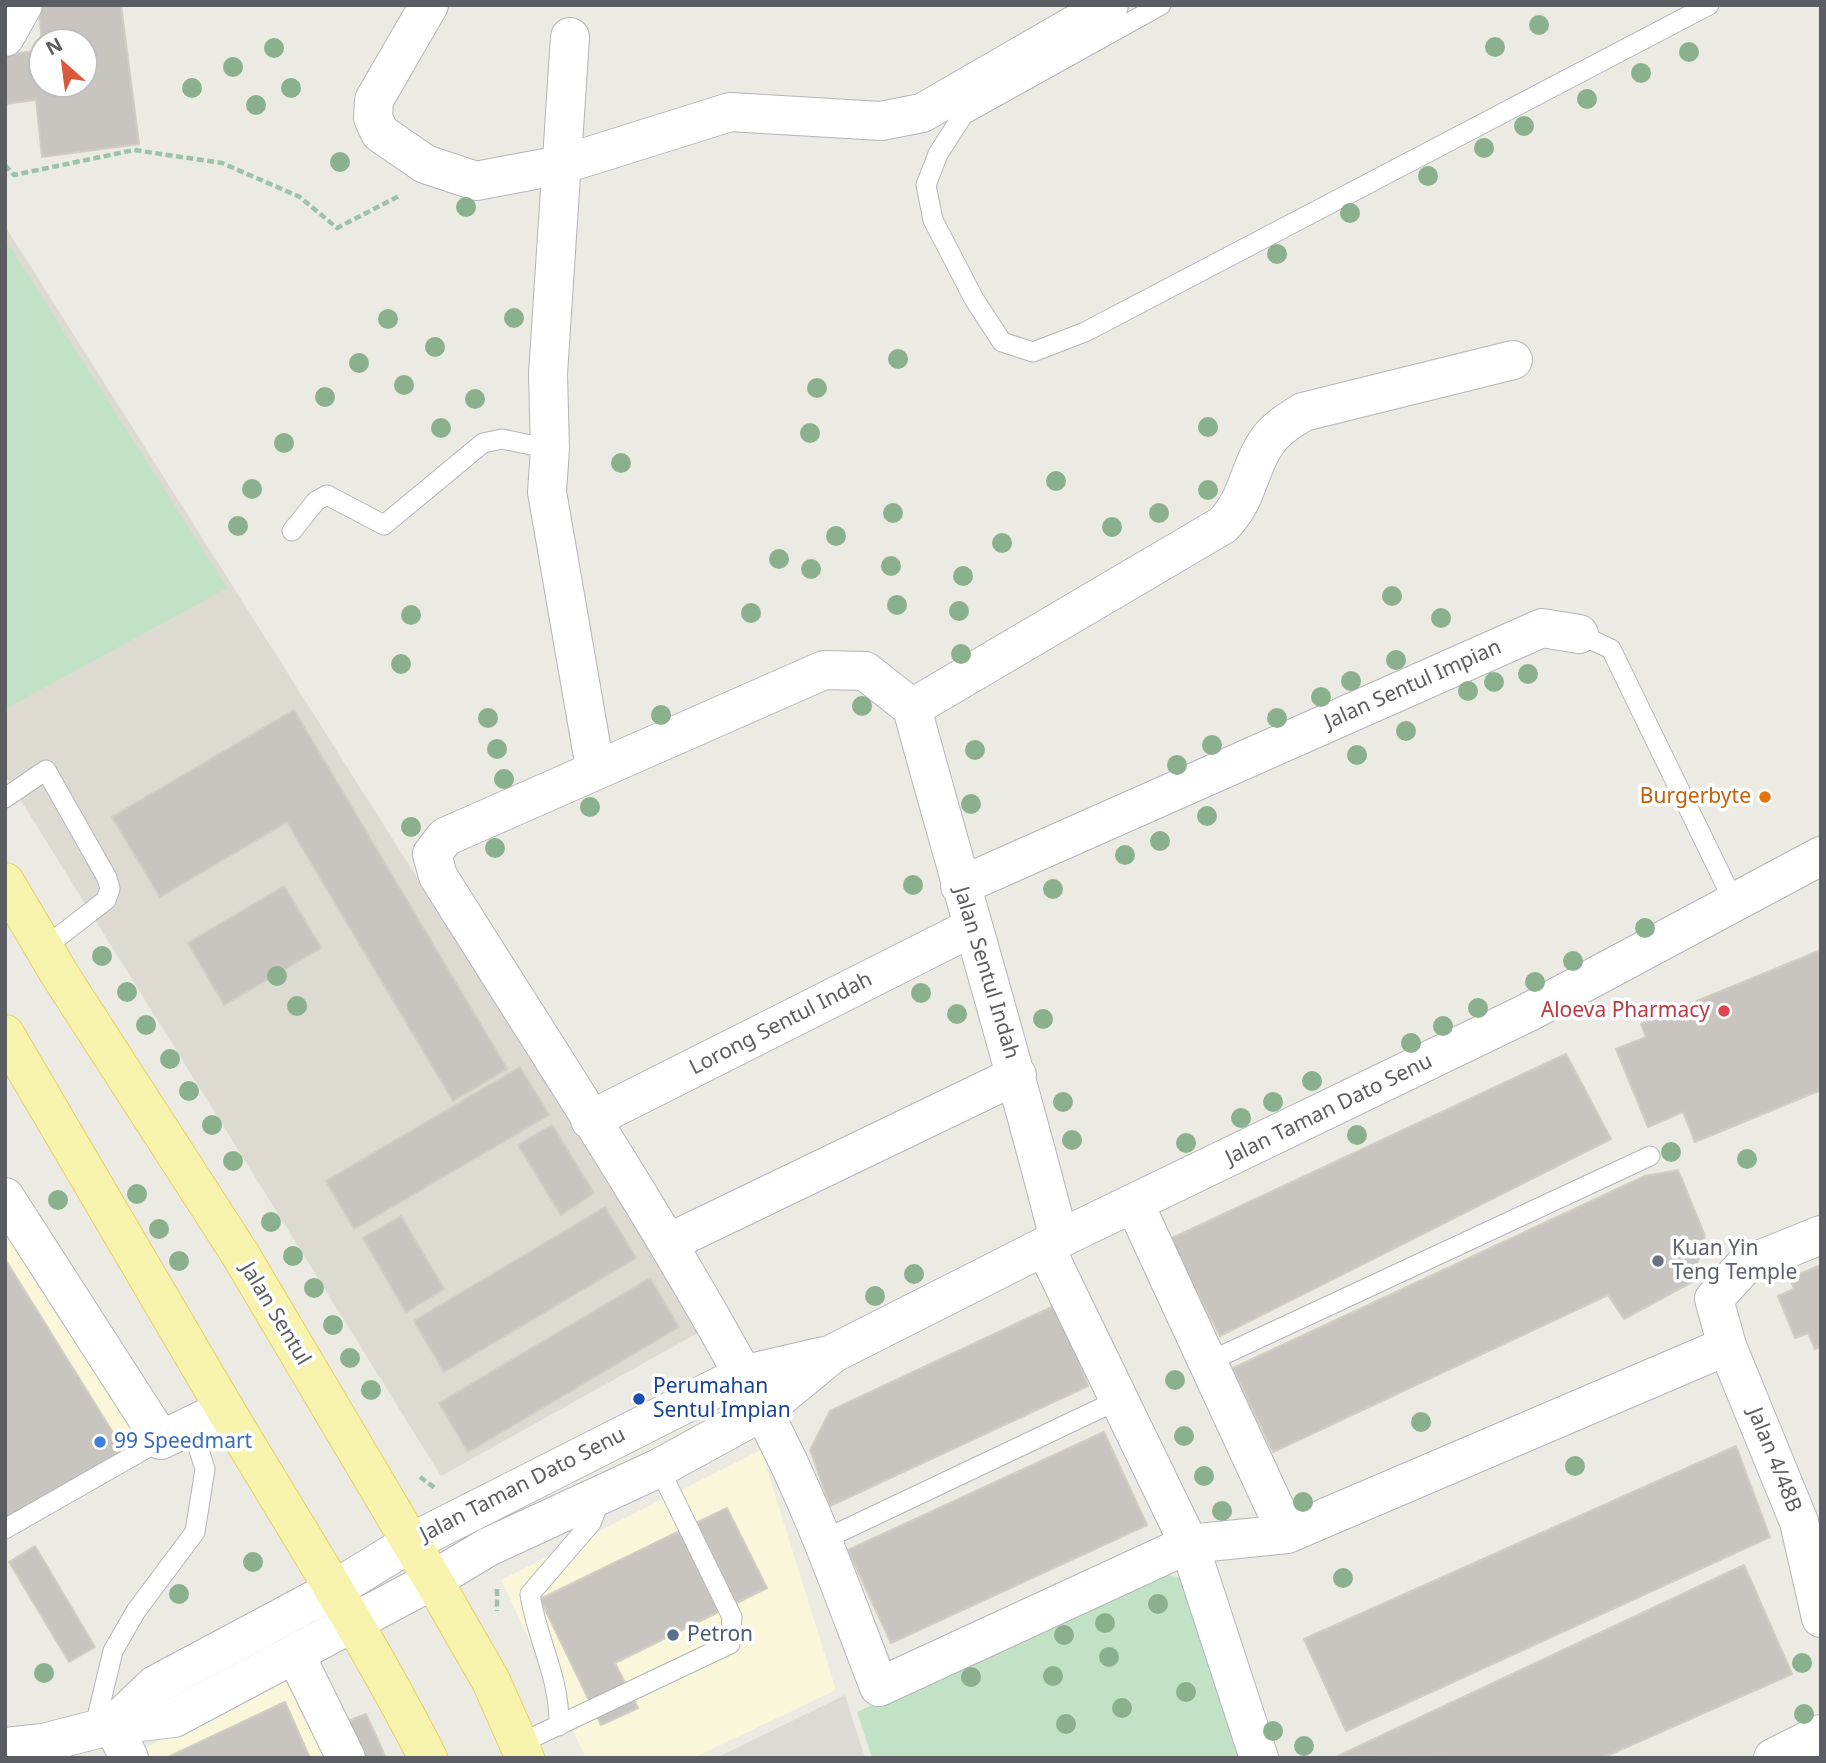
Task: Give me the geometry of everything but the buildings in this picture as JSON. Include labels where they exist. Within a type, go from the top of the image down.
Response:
[{"type":"main road","name":"Jalan Sentul","points":[[5,881],[44,948],[240,1254],[491,1681],[522,1751]]},
{"type":"main road","points":[[5,1034],[192,1425],[335,1589],[399,1700],[428,1758]]},
{"type":"street","points":[[5,37],[23,5]]},
{"type":"street","points":[[429,5],[374,100],[373,118],[380,133],[425,164],[475,181],[561,165],[730,112],[881,121],[922,113],[1109,5]]},
{"type":"street","points":[[570,37],[548,374],[550,449],[547,492],[595,768]]},
{"type":"street","points":[[1513,360],[1303,412],[1281,426],[1265,444],[1238,509],[1223,525],[912,708],[865,671],[824,670],[595,768],[445,837],[432,854],[438,876],[668,1243],[763,1411],[823,1540],[879,1688],[1189,1544],[1287,1534],[1727,1346]]},
{"type":"street","name":"Jalan Sentul Impian","points":[[960,886],[1542,628],[1579,634]]},
{"type":"street","name":"Jalan Sentul Indah","points":[[912,708],[971,928],[1017,1075],[1052,1243],[1118,1400],[1189,1544],[1259,1758]]},
{"type":"street","name":"Jalan Taman Dato Senu","points":[[5,1747],[45,1751],[112,1738],[174,1718],[433,1580],[488,1547],[659,1468],[763,1411],[832,1354],[1052,1243],[1529,1012],[1821,856]]},
{"type":"street","name":"Lorong Sentul Indah","points":[[590,1120],[971,928]]},
{"type":"street","points":[[668,1243],[1017,1075]]},
{"type":"street","points":[[5,1197],[192,1425]]},
{"type":"street","points":[[1135,1205],[1287,1534]]},
{"type":"street","name":"Jalan 4/48B","points":[[1821,1235],[1744,1266],[1714,1299],[1727,1346],[1810,1524],[1821,1618]]},
{"type":"street","name":"Jalan Taman Dato Senu","points":[[112,1738],[155,1685],[335,1589],[410,1543],[742,1375],[832,1354]]},
{"type":"street","points":[[295,1654],[346,1758]]},
{"type":"street","points":[[1773,1758],[1821,1734]]},
{"type":"lane","points":[[1161,5],[963,115],[938,154],[926,185],[933,220],[974,299],[1002,342],[1033,352],[1085,332],[1709,5]]},
{"type":"lane","points":[[292,531],[316,501],[327,495],[384,525],[483,443],[502,439],[550,449]]},
{"type":"lane","name":"Jalan Sentul Impian","points":[[1579,634],[1611,649],[1734,902]]},
{"type":"lane","points":[[5,798],[46,770],[107,878],[110,890],[106,900],[44,948]]},
{"type":"lane","points":[[1208,1362],[1650,1156]]},
{"type":"lane","points":[[823,1540],[1118,1400]]},
{"type":"lane","points":[[5,1529],[192,1425],[205,1469],[195,1532],[136,1611],[113,1651],[112,1738]]},
{"type":"lane","points":[[522,1751],[559,1726],[730,1644],[732,1617],[659,1468]]},
{"type":"lane","points":[[559,1726],[559,1701],[554,1672],[533,1617],[530,1594],[592,1523],[602,1494]]},
{"type":"path","points":[[5,165],[14,175],[134,150],[222,163],[300,197],[337,228],[410,190],[425,164]]},
{"type":"shaded area","points":[[5,226],[703,1330],[441,1476],[5,775]]},
{"type":"shaded area","points":[[5,1226],[142,1439],[5,1519]]},
{"type":"shaded area","name":"Petron","points":[[761,1450],[836,1690],[693,1758],[586,1758],[501,1580]]},
{"type":"shaded area","points":[[286,1675],[326,1758],[143,1758],[140,1751]]},
{"type":"shaded area","points":[[845,1695],[865,1758],[716,1758]]},
{"type":"green space","points":[[5,239],[227,588],[5,709]]},
{"type":"green space","points":[[1162,1574],[1189,1579],[1241,1758],[872,1758],[857,1712]]},
{"type":"place","name":"Burgerbyte","points":[[1765,797]]},
{"type":"place","name":"Aloeva Pharmacy","points":[[1724,1011]]},
{"type":"place","name":"Kuan Yin Teng Temple","points":[[1658,1261]]},
{"type":"place","name":"Perumahan Sentul Impian","points":[[639,1399]]},
{"type":"place","name":"99 Speedmart","points":[[100,1442]]},
{"type":"place","name":"Petron","points":[[673,1635]]}]
